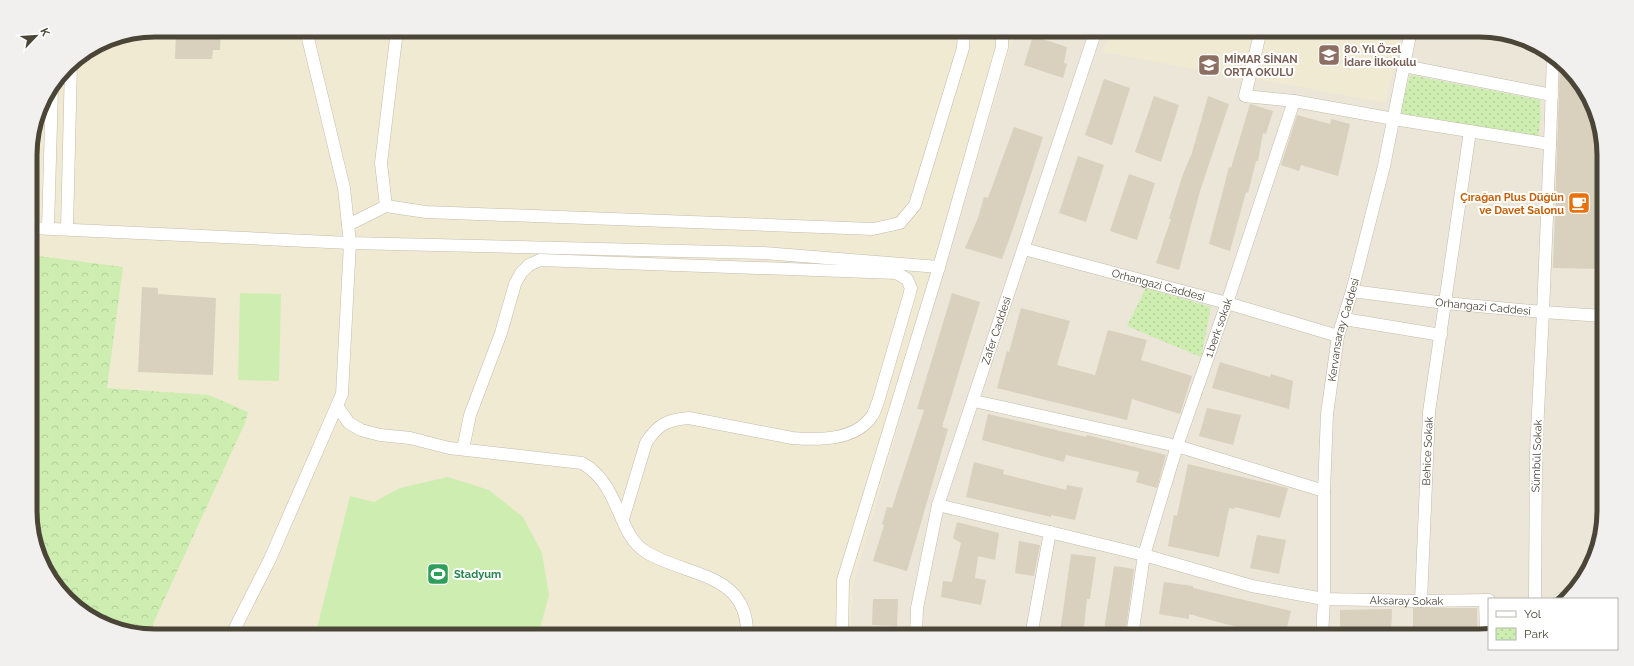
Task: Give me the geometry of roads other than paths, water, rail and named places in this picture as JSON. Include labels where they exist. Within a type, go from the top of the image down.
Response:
[{"type":"street","points":[[235,629],[270,559],[342,394],[350,243],[344,188],[308,37]]},
{"type":"street","points":[[386,206],[381,163],[396,37]]},
{"type":"street","points":[[348,225],[386,206],[426,212],[873,229],[900,223],[915,205],[963,48],[964,37]]},
{"type":"street","points":[[842,629],[843,580],[940,267],[1002,47],[1002,37]]},
{"type":"street","name":"Zafer Caddesi","points":[[916,629],[916,608],[938,505],[974,401],[1094,37]]},
{"type":"street","points":[[1258,37],[1245,96],[1294,101],[1550,144]]},
{"type":"street","name":"Kervansaray Caddesi","points":[[1322,629],[1324,599],[1324,490],[1327,414],[1338,336],[1352,291],[1394,119],[1410,37]]},
{"type":"street","name":"Sümbül Sokak","points":[[1535,598],[1536,452],[1553,63]]},
{"type":"street","points":[[1404,66],[1552,95]]},
{"type":"street","points":[[67,228],[71,72]]},
{"type":"street","points":[[48,228],[52,98]]},
{"type":"street","name":"1.berk sokak","points":[[1133,629],[1144,555],[1177,446],[1227,303],[1294,101]]},
{"type":"street","name":"Behice Sokak","points":[[1421,601],[1428,412],[1441,335],[1470,131]]},
{"type":"street","points":[[37,228],[67,228],[350,243],[764,254],[940,267]]},
{"type":"street","name":"Orhangazi Caddesi","points":[[1024,249],[1227,303],[1338,336]]},
{"type":"street","points":[[463,449],[470,415],[501,333],[515,284],[521,273],[529,265],[540,260],[896,273],[907,279],[911,288],[878,402],[872,416],[861,427],[846,434],[809,440],[689,418],[668,422],[661,425],[653,432],[646,443],[623,519]]},
{"type":"street","name":"Orhangazi Caddesi","points":[[1352,291],[1445,303],[1597,316]]},
{"type":"street","points":[[1344,318],[1441,335]]},
{"type":"street","points":[[974,401],[1177,446],[1324,490]]},
{"type":"street","points":[[337,406],[350,423],[361,430],[380,435],[410,438],[449,448],[582,463],[593,469],[602,479],[612,494],[623,519],[639,546],[646,552],[674,565],[711,577],[729,588],[742,606],[747,629]]},
{"type":"street","name":"Aksaray Sokak","points":[[938,505],[1144,555],[1252,586],[1324,599],[1421,601],[1487,600]]},
{"type":"street","points":[[1032,629],[1050,532]]},
{"type":"street","points":[[1486,629],[1487,600]]},
{"type":"place","name":"80. Yıl Özel İdare İlkokulu","points":[[1329,55]]},
{"type":"place","name":"MİMAR SİNAN ORTA OKULU","points":[[1209,65]]},
{"type":"place","name":"Çırağan Plus Düğün ve Davet Salonu","points":[[1579,203]]},
{"type":"place","name":"Stadyum","points":[[438,574]]}]
